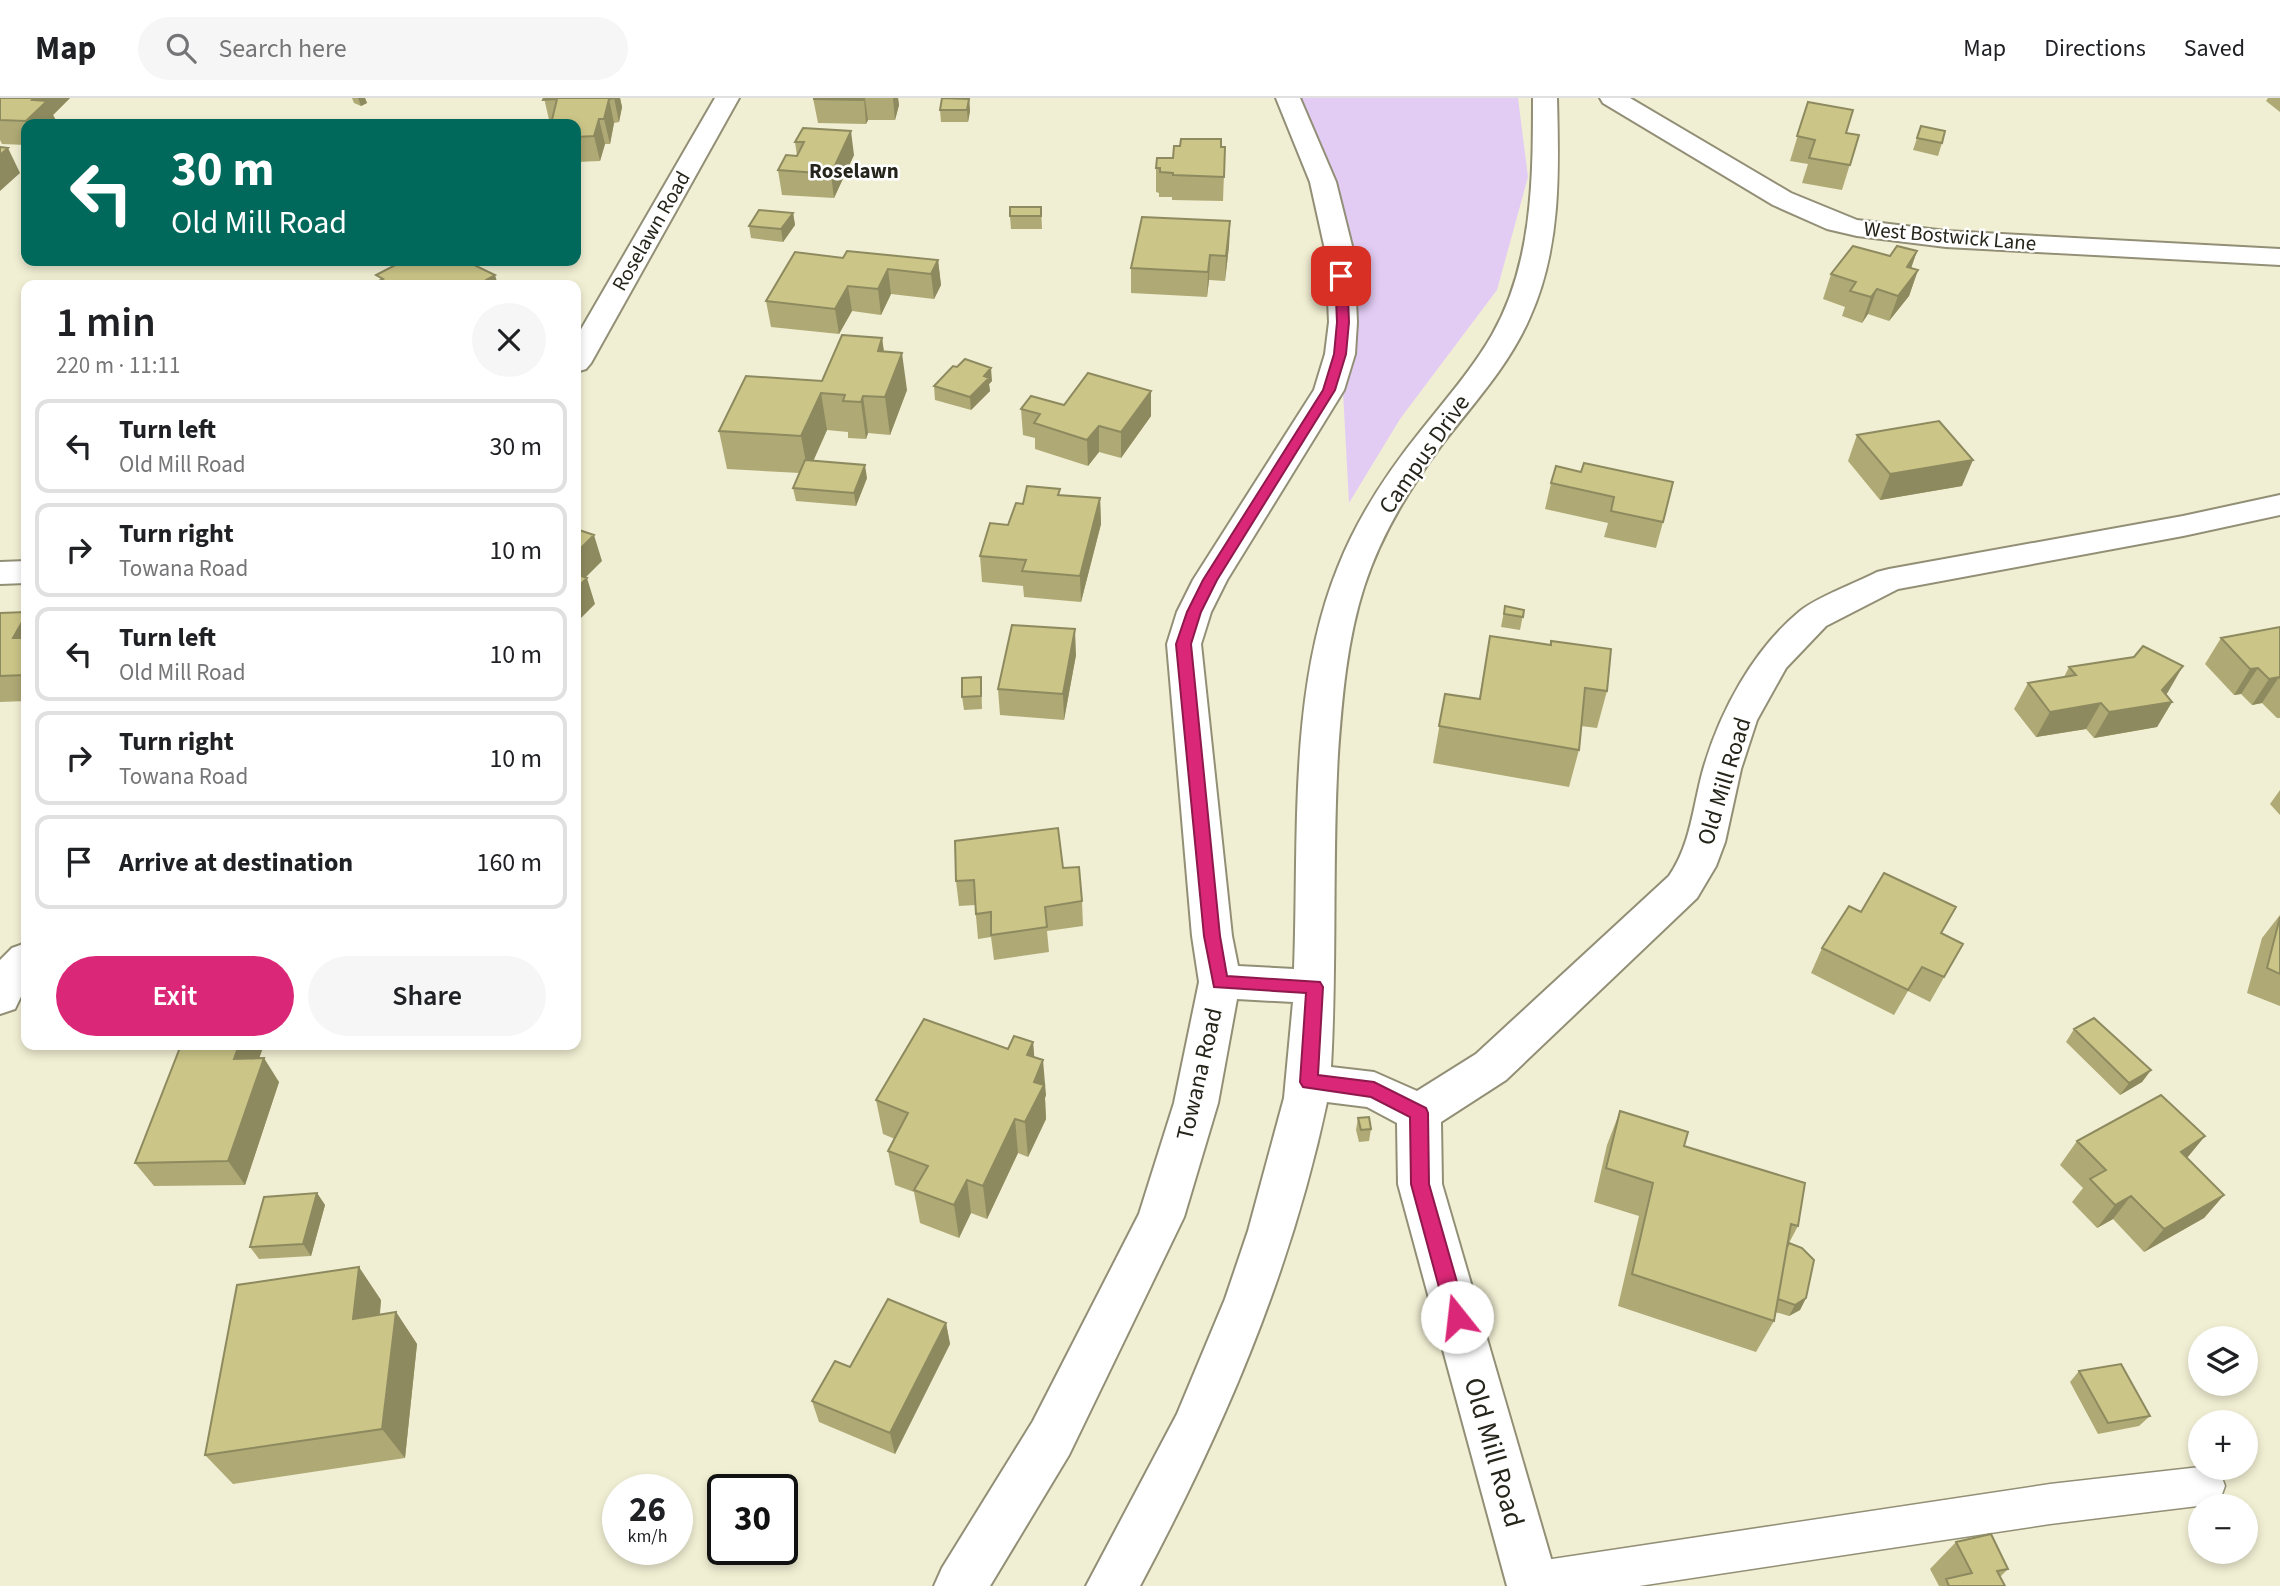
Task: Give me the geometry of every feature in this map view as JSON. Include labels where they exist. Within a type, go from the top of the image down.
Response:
[{"type":"street","name":"Roselawn Road","points":[[581,354],[727,98]]},
{"type":"street","name":"Towana Road","points":[[960,1586],[1051,1438],[1161,1217],[1196,1104],[1220,982],[1212,936],[1184,644],[1194,612],[1210,580],[1329,390],[1340,354],[1343,322],[1340,254],[1323,182],[1288,98]]},
{"type":"street","name":"Campus Drive","points":[[1314,987],[1321,713],[1342,606],[1363,550],[1391,493],[1483,372],[1514,320],[1530,281],[1543,227],[1545,98]]},
{"type":"street","name":"West Bostwick Lane","points":[[1612,98],[1782,199],[1837,223],[1857,228],[1959,240],[2280,257]]},
{"type":"street","name":"Old Mill Road","points":[[1533,1584],[1420,1184],[1419,1113],[1491,1068],[1683,887],[1697,866],[1706,842],[1722,769],[1739,720],[1773,660],[1814,618],[1889,580],[2183,526],[2280,505]]},
{"type":"street","points":[[0,573],[21,572]]},
{"type":"street","points":[[0,997],[6,980],[21,964]]},
{"type":"street","points":[[1112,1586],[1194,1431],[1236,1331],[1272,1232],[1309,1082],[1314,987],[1220,982]]},
{"type":"street","points":[[1309,1082],[1374,1090],[1419,1113]]},
{"type":"lane","points":[[1533,1584],[2050,1504],[2206,1486]]},
{"type":"shaded area","points":[[1301,98],[1518,98],[1528,177],[1497,290],[1400,419],[1349,503],[1332,189]]},
{"type":"building","points":[[0,98],[34,98],[32,100],[47,101],[28,119],[0,120]]},
{"type":"building","points":[[544,98],[614,98],[609,99],[604,119],[599,119],[594,136],[581,137],[581,119],[552,119],[557,99],[543,100]]},
{"type":"building","points":[[814,98],[864,98],[863,100]]},
{"type":"building","points":[[942,98],[969,99],[967,110],[940,110]]},
{"type":"building","points":[[1808,102],[1853,110],[1846,133],[1859,135],[1850,165],[1809,158],[1815,140],[1797,136]]},
{"type":"building","points":[[1921,126],[1945,131],[1942,143],[1917,138]]},
{"type":"building","points":[[803,128],[851,131],[831,174],[778,170],[786,155],[797,156],[804,142],[795,142]]},
{"type":"building","points":[[1181,139],[1221,139],[1221,147],[1225,147],[1224,177],[1160,172],[1160,168],[1156,168],[1157,158],[1173,158],[1174,146],[1180,146]]},
{"type":"building","points":[[0,147],[8,148],[0,155]]},
{"type":"building","points":[[1010,207],[1041,207],[1041,216],[1010,216]]},
{"type":"building","points":[[759,210],[793,213],[781,229],[749,226]]},
{"type":"building","points":[[1142,217],[1230,221],[1226,256],[1210,255],[1208,272],[1131,268]]},
{"type":"building","points":[[1853,246],[1890,256],[1897,246],[1917,251],[1907,267],[1918,270],[1898,296],[1877,289],[1871,297],[1850,291],[1856,282],[1831,274]]},
{"type":"building","points":[[847,251],[938,260],[931,274],[888,269],[878,289],[848,286],[835,309],[766,301],[795,252],[843,258]]},
{"type":"building","points":[[393,266],[476,266],[495,275],[486,280],[381,280],[383,279],[376,275]]},
{"type":"building","points":[[842,335],[882,338],[878,351],[902,353],[885,397],[863,396],[861,402],[843,401],[845,395],[821,393],[801,436],[719,431],[746,376],[822,381]]},
{"type":"building","points":[[965,359],[991,368],[984,376],[989,378],[970,397],[934,386],[953,366],[957,367]]},
{"type":"building","points":[[1088,373],[1151,391],[1121,432],[1099,426],[1087,440],[1034,423],[1040,414],[1021,409],[1031,396],[1064,405]]},
{"type":"building","points":[[1939,421],[1973,460],[1890,474],[1857,435]]},
{"type":"building","points":[[805,460],[865,465],[854,493],[793,488]]},
{"type":"building","points":[[1584,463],[1673,482],[1663,522],[1611,511],[1614,497],[1551,483],[1556,466],[1581,472]]},
{"type":"building","points":[[1027,486],[1060,489],[1058,495],[1100,498],[1080,576],[1022,571],[1026,560],[980,556],[990,523],[1008,525],[1016,503],[1023,504]]},
{"type":"building","points":[[581,531],[594,535],[581,548]]},
{"type":"building","points":[[1505,606],[1524,610],[1523,617],[1504,614]]},
{"type":"building","points":[[21,612],[21,624],[13,638],[21,638],[21,675],[0,676],[0,613]]},
{"type":"building","points":[[1012,625],[1075,629],[1063,694],[998,689]]},
{"type":"building","points":[[2280,627],[2280,678],[2269,679],[2258,668],[2250,669],[2221,638]]},
{"type":"building","points":[[1490,636],[1551,645],[1551,641],[1611,649],[1607,691],[1585,688],[1579,750],[1439,726],[1445,694],[1480,699]]},
{"type":"building","points":[[2143,646],[2183,666],[2162,690],[2172,702],[2109,712],[2101,703],[2050,712],[2028,683],[2076,675],[2069,667],[2134,657]]},
{"type":"building","points":[[981,677],[981,696],[962,697],[962,678]]},
{"type":"building","points":[[1058,828],[1063,868],[1079,867],[1082,901],[1045,907],[1047,927],[991,935],[991,912],[976,914],[974,880],[956,881],[955,841]]},
{"type":"building","points":[[1884,873],[1956,907],[1941,933],[1963,944],[1944,977],[1922,967],[1908,990],[1822,948],[1849,906],[1861,912]]},
{"type":"building","points":[[2280,917],[2280,974],[2267,968]]},
{"type":"building","points":[[2094,1018],[2151,1070],[2129,1083],[2074,1029]]},
{"type":"building","points":[[924,1019],[1008,1049],[1014,1036],[1033,1042],[1027,1055],[1043,1060],[1034,1082],[1044,1085],[1025,1122],[1015,1119],[983,1186],[967,1180],[954,1205],[914,1190],[928,1166],[888,1151],[908,1113],[876,1100]]},
{"type":"building","points":[[179,1050],[237,1050],[234,1059],[264,1058],[228,1161],[135,1163]]},
{"type":"building","points":[[2161,1095],[2205,1136],[2181,1152],[2224,1195],[2164,1229],[2131,1196],[2115,1205],[2090,1179],[2106,1170],[2077,1141]]},
{"type":"building","points":[[1620,1111],[1688,1132],[1684,1146],[1805,1183],[1798,1226],[1791,1224],[1774,1321],[1632,1274],[1653,1183],[1606,1168]]},
{"type":"building","points":[[1369,1117],[1371,1129],[1361,1130],[1358,1118]]},
{"type":"building","points":[[317,1193],[303,1244],[250,1247],[264,1197]]},
{"type":"building","points":[[1789,1243],[1802,1248],[1814,1260],[1806,1298],[1795,1305],[1778,1299]]},
{"type":"building","points":[[359,1267],[353,1319],[396,1312],[382,1429],[205,1455],[237,1285]]},
{"type":"building","points":[[888,1299],[946,1323],[890,1433],[812,1401],[835,1361],[850,1367]]},
{"type":"building","points":[[2121,1364],[2150,1416],[2108,1423],[2079,1371]]},
{"type":"building","points":[[1991,1534],[2008,1569],[1997,1571],[2005,1586],[1949,1586],[1946,1579],[1972,1573],[1956,1542]]},
{"type":"district","name":"Roselawn","points":[[854,171]]},
{"type":"route","points":[[1341,276],[1343,322],[1340,354],[1329,390],[1210,580],[1194,612],[1184,644],[1212,936],[1220,982],[1314,987],[1309,1082],[1374,1090],[1419,1113],[1420,1184],[1457,1317]]}]
